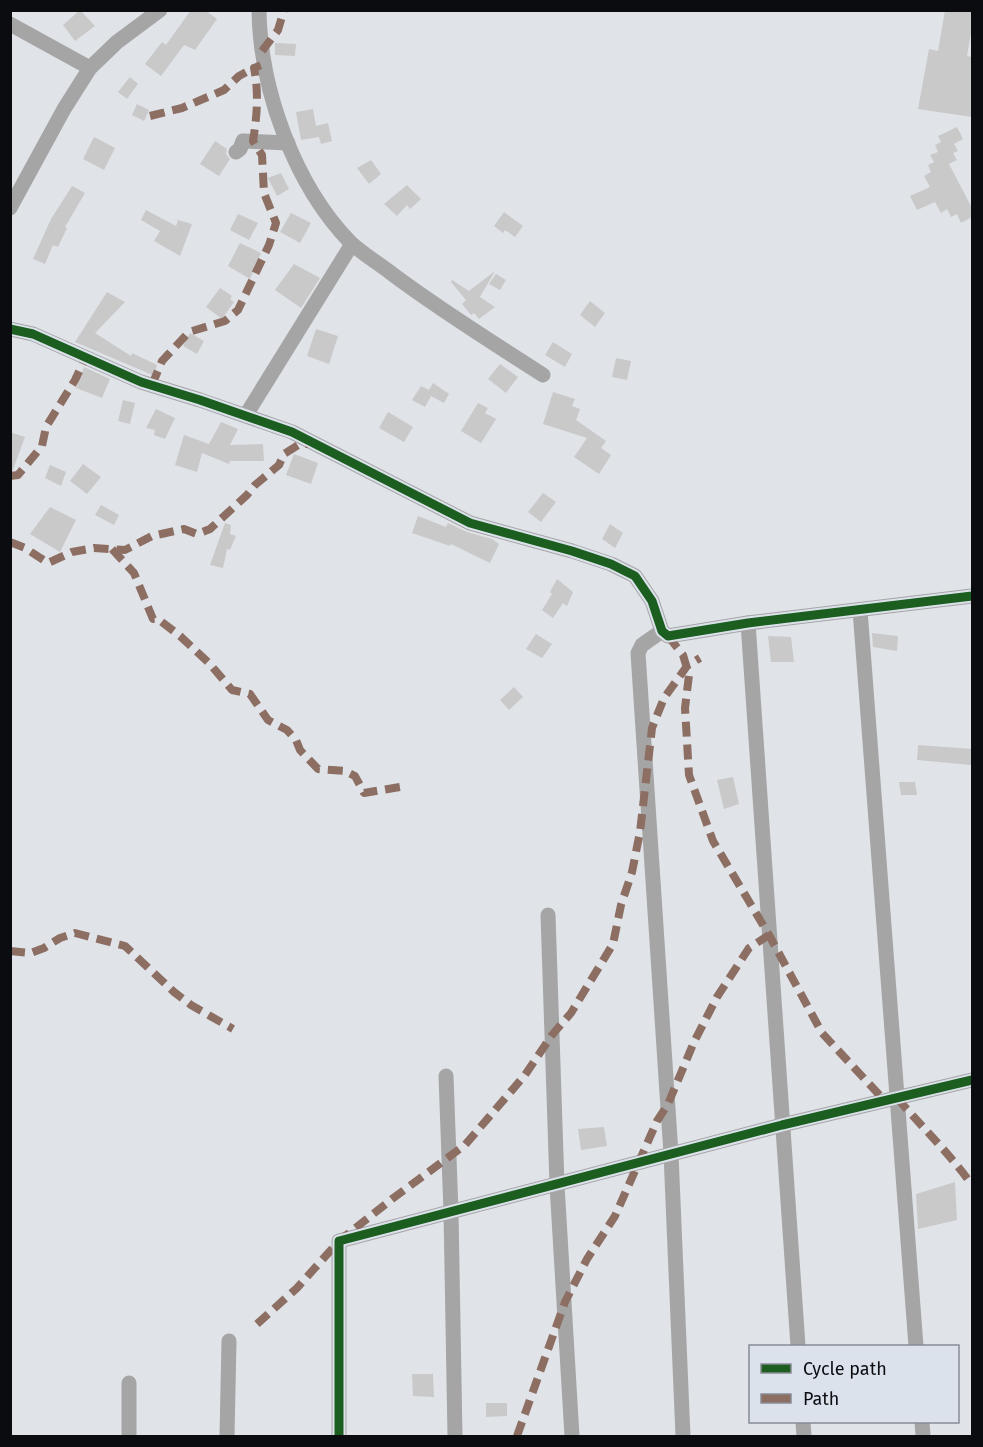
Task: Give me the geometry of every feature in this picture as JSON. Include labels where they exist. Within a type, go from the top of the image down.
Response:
[{"type":"street","points":[[10,208],[64,109],[90,69],[117,42],[160,10]]},
{"type":"street","points":[[259,10],[264,64],[276,110],[295,160],[320,206],[352,244],[420,294],[543,375]]},
{"type":"street","points":[[10,24],[90,69]]},
{"type":"street","points":[[236,152],[243,141],[288,143]]},
{"type":"street","points":[[246,415],[352,244]]},
{"type":"street","points":[[10,329],[33,334],[141,382],[246,415],[318,444],[470,523],[611,564],[635,576],[652,601],[662,631],[668,636],[748,623],[972,596]]},
{"type":"street","points":[[860,610],[916,1345]]},
{"type":"street","points":[[748,623],[798,1345]]},
{"type":"street","points":[[662,631],[642,645],[638,653],[671,1154],[683,1437]]},
{"type":"street","points":[[548,915],[557,1185],[572,1437]]},
{"type":"street","points":[[446,1076],[455,1437]]},
{"type":"street","points":[[339,1437],[339,1241],[782,1125],[972,1080]]},
{"type":"street","points":[[228,1437],[229,1341]]},
{"type":"street","points":[[129,1383],[129,1437]]},
{"type":"building","points":[[80,10],[95,26],[75,41],[63,25]]},
{"type":"building","points":[[191,10],[205,10],[217,19],[195,50],[184,45],[161,76],[145,64],[162,42],[166,45]]},
{"type":"building","points":[[945,10],[972,10],[972,27],[967,56],[972,57],[972,117],[918,109],[929,49],[938,51]]},
{"type":"building","points":[[275,43],[296,44],[295,56],[275,55]]},
{"type":"building","points":[[130,77],[138,84],[127,99],[118,92]]},
{"type":"building","points":[[137,104],[149,110],[144,121],[132,115]]},
{"type":"building","points":[[313,109],[316,126],[328,123],[332,141],[321,144],[319,137],[301,140],[296,112]]},
{"type":"building","points":[[957,127],[963,139],[954,144],[958,151],[953,153],[957,160],[949,164],[972,208],[972,217],[961,223],[957,214],[951,217],[947,209],[941,213],[935,202],[917,210],[910,196],[930,187],[924,176],[931,172],[928,165],[934,162],[930,155],[938,152],[935,145],[941,142],[938,136]]},
{"type":"building","points":[[94,137],[115,148],[104,170],[83,159]]},
{"type":"building","points":[[215,141],[227,149],[226,154],[230,159],[219,176],[200,164]]},
{"type":"building","points":[[371,160],[381,174],[369,184],[357,168]]},
{"type":"building","points":[[281,173],[289,189],[277,196],[268,178]]},
{"type":"building","points":[[407,185],[421,199],[410,209],[407,205],[397,216],[384,204]]},
{"type":"building","points":[[72,186],[85,193],[65,227],[67,228],[58,247],[53,245],[45,264],[33,259],[51,219]]},
{"type":"building","points":[[146,210],[176,226],[178,220],[192,224],[180,256],[154,241],[160,231],[141,220]]},
{"type":"building","points":[[504,212],[523,226],[515,237],[505,230],[503,233],[494,226]]},
{"type":"building","points":[[291,213],[311,223],[300,243],[280,232]]},
{"type":"building","points":[[238,214],[258,223],[249,240],[230,230]]},
{"type":"building","points":[[240,243],[261,253],[250,279],[228,266]]},
{"type":"building","points":[[294,264],[320,278],[301,308],[275,290]]},
{"type":"building","points":[[495,271],[480,297],[495,307],[479,319],[474,313],[471,315],[462,304],[466,300],[451,282],[452,280],[469,291]]},
{"type":"building","points":[[496,274],[506,280],[500,290],[489,284]]},
{"type":"building","points":[[220,288],[232,296],[230,299],[234,302],[222,319],[206,307]]},
{"type":"building","points":[[107,292],[125,302],[95,333],[131,356],[132,353],[157,365],[155,371],[158,373],[157,377],[75,342]]},
{"type":"building","points":[[590,301],[605,313],[595,327],[580,315]]},
{"type":"building","points":[[316,329],[338,336],[329,364],[307,356]]},
{"type":"building","points":[[190,333],[204,341],[197,354],[183,346]]},
{"type":"building","points":[[553,342],[572,354],[565,367],[545,355]]},
{"type":"building","points":[[616,358],[631,361],[627,380],[612,377]]},
{"type":"building","points":[[500,364],[518,377],[506,393],[488,379]]},
{"type":"building","points":[[84,367],[110,379],[102,398],[76,388]]},
{"type":"building","points":[[433,383],[449,394],[444,403],[431,396],[425,407],[412,400],[421,386],[429,390]]},
{"type":"building","points":[[553,392],[575,399],[572,406],[580,409],[576,420],[606,441],[601,448],[611,455],[599,474],[574,457],[587,438],[543,424]]},
{"type":"building","points":[[123,400],[135,403],[130,424],[118,421]]},
{"type":"building","points":[[478,403],[488,408],[485,413],[496,419],[481,443],[461,431]]},
{"type":"building","points":[[156,409],[175,418],[165,439],[154,435],[155,430],[146,428]]},
{"type":"building","points":[[388,412],[413,427],[404,442],[379,428]]},
{"type":"building","points":[[221,422],[238,429],[230,445],[263,444],[264,461],[230,461],[229,464],[202,453],[197,472],[175,465],[184,435],[209,444]]},
{"type":"building","points":[[10,432],[25,437],[12,472],[10,471]]},
{"type":"building","points":[[294,454],[318,463],[311,484],[286,475]]},
{"type":"building","points":[[83,464],[101,477],[87,494],[70,481]]},
{"type":"building","points":[[50,465],[66,472],[61,486],[45,478]]},
{"type":"building","points":[[543,493],[556,502],[541,522],[528,512]]},
{"type":"building","points":[[101,505],[119,515],[114,525],[95,515]]},
{"type":"building","points":[[50,507],[76,520],[60,552],[30,534]]},
{"type":"building","points":[[418,516],[446,527],[448,523],[467,532],[492,539],[499,544],[490,563],[451,544],[450,546],[412,533]]},
{"type":"building","points":[[225,523],[231,525],[230,534],[236,536],[230,550],[227,549],[223,568],[210,565]]},
{"type":"building","points":[[610,524],[623,533],[615,548],[602,539]]},
{"type":"building","points":[[557,579],[573,592],[567,606],[563,603],[553,618],[542,610],[552,594],[550,592]]},
{"type":"building","points":[[872,633],[898,636],[897,651],[873,647]]},
{"type":"building","points":[[536,634],[552,644],[542,658],[526,649]]},
{"type":"building","points":[[768,636],[791,637],[794,662],[771,662]]},
{"type":"building","points":[[514,687],[523,697],[509,710],[500,700]]},
{"type":"building","points":[[918,745],[972,749],[971,765],[917,760]]},
{"type":"building","points":[[733,777],[739,804],[724,809],[717,780]]},
{"type":"building","points":[[899,782],[915,782],[917,795],[901,795]]},
{"type":"building","points":[[604,1127],[607,1146],[581,1150],[578,1129]]},
{"type":"building","points":[[955,1182],[957,1220],[918,1229],[916,1194]]},
{"type":"building","points":[[412,1374],[433,1374],[434,1397],[413,1396]]},
{"type":"building","points":[[486,1403],[507,1403],[507,1416],[486,1417]]},
{"type":"marked path","points":[[262,51],[278,30],[284,10]]},
{"type":"marked path","points":[[152,385],[162,361],[189,332],[225,321],[238,310],[269,245],[276,223],[264,193],[262,155],[253,141],[257,104],[254,68],[264,64]]},
{"type":"marked path","points":[[150,116],[182,108],[224,90],[239,76],[254,68]]},
{"type":"marked path","points":[[10,476],[18,475],[42,446],[46,427],[75,380],[86,357]]},
{"type":"marked path","points":[[10,542],[25,548],[48,563],[72,552],[94,548],[125,550],[152,536],[184,529],[197,534],[210,529],[247,495],[255,485],[279,465],[284,454],[300,444],[311,444]]},
{"type":"marked path","points":[[112,549],[134,573],[153,619],[158,619],[180,636],[209,663],[232,690],[250,694],[268,720],[287,730],[296,740],[300,750],[318,769],[345,771],[355,776],[364,793],[406,786]]},
{"type":"marked path","points":[[668,636],[683,655],[689,675],[685,708],[689,775],[713,841],[769,935],[822,1033],[885,1101]]},
{"type":"marked path","points":[[257,1324],[297,1288],[339,1241],[465,1145],[525,1075],[552,1035],[571,1013],[613,944],[640,832],[652,728],[664,698],[687,666],[700,658]]},
{"type":"marked path","points":[[10,951],[31,953],[75,933],[125,946],[174,992],[191,1005],[233,1029]]},
{"type":"marked path","points":[[517,1436],[565,1302],[587,1259],[615,1216],[657,1121],[668,1104],[694,1042],[717,997],[749,948],[769,935]]},
{"type":"marked path","points":[[897,1098],[972,1185]]},
{"type":"cycle path","points":[[10,329],[33,334],[141,382],[292,432],[470,523],[611,564],[635,576],[652,601],[662,631],[668,636],[748,623],[972,596]]},
{"type":"cycle path","points":[[339,1436],[339,1241],[782,1125],[972,1080]]}]
